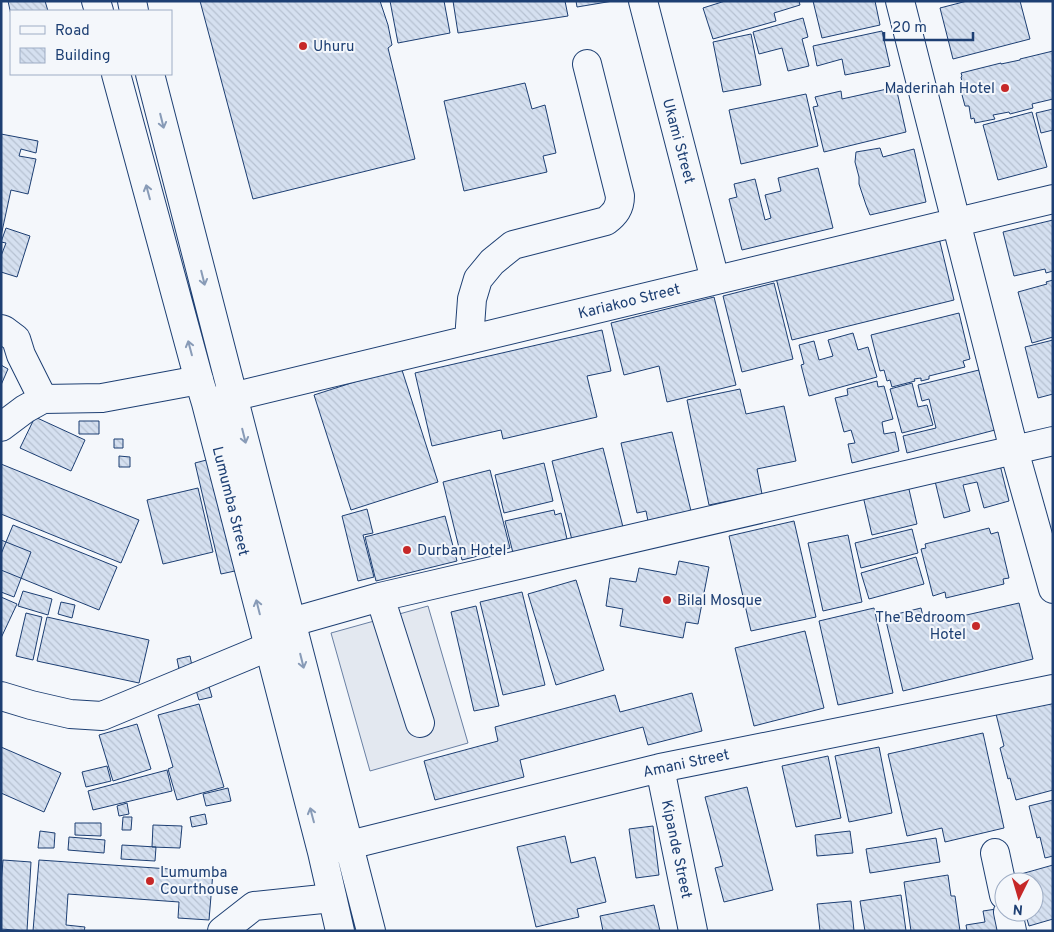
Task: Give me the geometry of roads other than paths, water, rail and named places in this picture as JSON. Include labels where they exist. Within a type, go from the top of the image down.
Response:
[{"type":"street","name":"Ukami Street","points":[[643,1],[715,280]]},
{"type":"street","points":[[900,1],[1014,450],[1053,589]]},
{"type":"street","points":[[469,340],[472,299],[478,279],[492,262],[513,245],[606,221],[613,216],[620,204],[620,196],[587,64]]},
{"type":"street","name":"Lumumba Street","points":[[116,75],[203,391],[322,852],[340,931]]},
{"type":"street","name":"Lumumba Street","points":[[150,75],[371,931]]},
{"type":"street","name":"Kariakoo Street","points":[[43,399],[102,398],[203,391],[234,397],[1053,199]]},
{"type":"street","points":[[1,329],[16,339],[20,355],[43,399],[25,408],[1,427]]},
{"type":"street","points":[[292,622],[380,597],[1053,440]]},
{"type":"street","points":[[380,597],[420,723]]},
{"type":"street","points":[[1,696],[70,714],[102,716],[268,646]]},
{"type":"street","name":"Amani Street","points":[[322,852],[660,768],[1053,689]]},
{"type":"street","name":"Kipande Street","points":[[660,768],[693,931]]},
{"type":"street","points":[[995,853],[999,872]]},
{"type":"street","points":[[222,931],[254,906],[332,898]]},
{"type":"place","name":"Uhuru","points":[[303,46]]},
{"type":"place","name":"Maderinah Hotel","points":[[1005,88]]},
{"type":"place","name":"Durban Hotel","points":[[407,550]]},
{"type":"place","name":"Bilal Mosque","points":[[667,600]]},
{"type":"place","name":"The Bedroom Hotel","points":[[976,626]]},
{"type":"place","name":"Lumumba Courthouse","points":[[150,881]]}]
